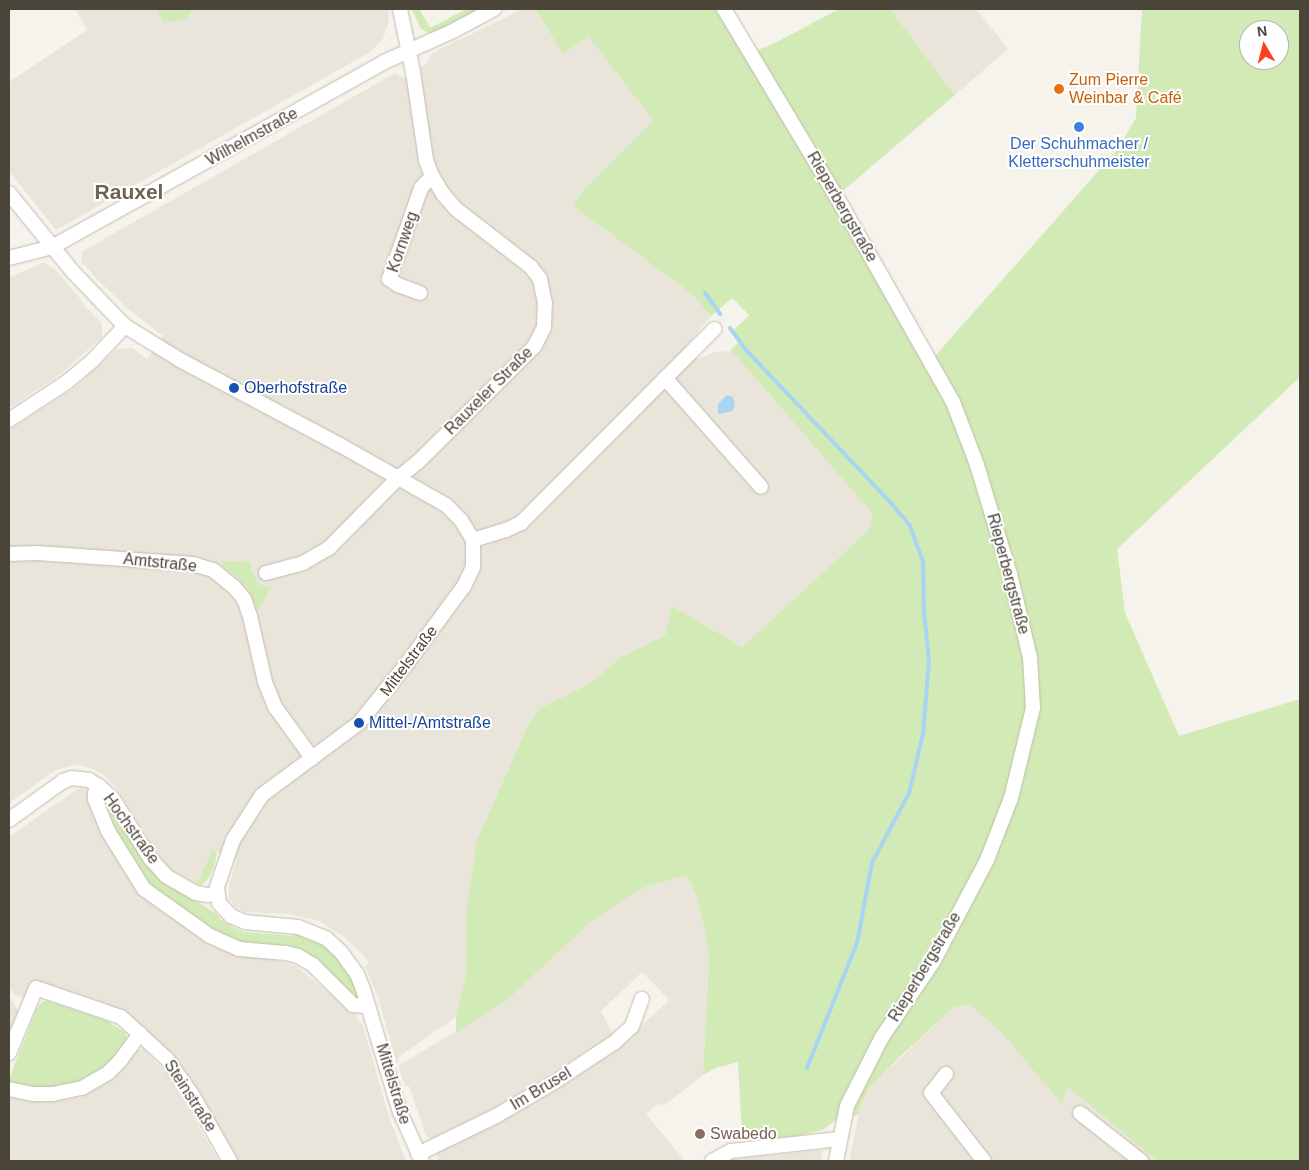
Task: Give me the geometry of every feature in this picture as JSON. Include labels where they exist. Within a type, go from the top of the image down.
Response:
[{"type":"street","name":"Rauxeler Straße","points":[[266,574],[303,563],[329,548],[398,478],[418,462],[534,347],[544,327],[545,303],[540,279],[531,267],[456,209],[443,194],[432,176],[426,160],[409,50],[400,9]]},
{"type":"street","name":"Wilhelmstraße","points":[[9,258],[52,247],[384,62],[445,36],[494,9]]},
{"type":"street","name":"Rieperbergstraße","points":[[724,9],[842,206],[953,402],[977,465],[991,511],[1010,574],[1030,657],[1033,708],[1011,798],[990,851],[933,962],[882,1037],[847,1106],[836,1161]]},
{"type":"street","name":"Kornweg","points":[[420,293],[398,285],[390,279],[422,188],[432,176]]},
{"type":"street","points":[[9,193],[52,247],[125,326],[180,360],[340,445],[446,505],[461,520],[473,540],[506,530],[521,523],[714,329]]},
{"type":"street","points":[[9,420],[67,382],[93,360],[125,326]]},
{"type":"street","points":[[666,378],[761,487]]},
{"type":"street","name":"Mittelstraße","points":[[420,1158],[400,1112],[368,1006],[354,970],[341,952],[327,938],[298,927],[245,922],[232,916],[222,908],[217,894],[233,840],[253,809],[273,785],[359,723],[378,702],[464,586],[473,567],[473,540]]},
{"type":"street","name":"Amtstraße","points":[[9,554],[37,553],[193,564],[212,570],[234,587],[244,600],[250,616],[265,682],[275,707],[312,758]]},
{"type":"street","name":"Hochstraße","points":[[9,820],[63,781],[80,778],[99,786],[112,799],[150,858],[166,876],[196,893],[217,894]]},
{"type":"street","name":"Hochstraße","points":[[99,786],[95,793],[95,799],[108,831],[144,889],[210,936],[239,949],[298,956],[313,965],[353,1005],[368,1006]]},
{"type":"street","name":"Steinstraße","points":[[9,1053],[36,988],[121,1017],[167,1059],[193,1096],[230,1161]]},
{"type":"street","name":"Im Brusel","points":[[420,1158],[556,1081],[615,1042],[632,1026],[642,999]]},
{"type":"street","points":[[9,1089],[32,1094],[53,1094],[82,1088],[108,1073],[120,1061],[140,1033]]},
{"type":"street","points":[[946,1074],[931,1093],[984,1161]]},
{"type":"street","points":[[1080,1113],[1141,1161]]},
{"type":"street","points":[[712,1161],[731,1151],[839,1139]]},
{"type":"shaded area","points":[[75,9],[388,9],[389,21],[383,39],[370,52],[56,230],[9,171],[9,82],[87,30]]},
{"type":"shaded area","points":[[523,9],[535,9],[563,54],[588,36],[655,121],[579,195],[573,206],[693,295],[711,316],[686,346],[698,359],[714,352],[730,351],[737,357],[873,513],[868,531],[742,647],[672,606],[665,635],[620,658],[591,683],[540,708],[466,914],[466,973],[456,1017],[400,1056],[397,1064],[378,997],[365,966],[369,963],[366,958],[344,937],[319,921],[289,914],[244,912],[234,906],[229,898],[229,886],[237,859],[212,850],[197,884],[171,871],[164,864],[117,789],[103,774],[85,766],[75,765],[56,770],[9,803],[9,430],[73,389],[117,349],[132,348],[147,359],[163,336],[128,309],[96,278],[81,261],[83,251],[395,73],[404,78],[426,64],[432,53]]},
{"type":"shaded area","points":[[890,9],[976,9],[1008,49],[955,95]]},
{"type":"shaded area","points":[[44,262],[56,270],[81,302],[102,323],[102,337],[61,374],[9,408],[9,278]]},
{"type":"shaded area","points":[[77,789],[84,789],[89,793],[101,831],[129,878],[141,893],[271,958],[296,966],[354,1013],[363,1026],[388,1114],[406,1161],[236,1161],[180,1066],[164,1047],[131,1017],[100,1001],[36,981],[25,999],[15,995],[9,986],[9,837]]},
{"type":"shaded area","points":[[686,875],[695,892],[706,934],[709,961],[703,1075],[665,1105],[657,1104],[646,1114],[685,1161],[437,1161],[438,1152],[499,1123],[560,1088],[617,1049],[669,1000],[642,972],[601,1011],[613,1035],[493,1109],[432,1139],[426,1136],[409,1086],[405,1086],[398,1066],[506,1001],[593,920],[645,887]]},
{"type":"shaded area","points":[[9,996],[19,1012],[9,1037]]},
{"type":"shaded area","points":[[969,1004],[999,1030],[1062,1103],[1068,1087],[1157,1161],[849,1161],[859,1114],[868,1089],[953,1008]]},
{"type":"shaded area","points":[[143,1048],[168,1075],[219,1161],[9,1161],[9,1097],[43,1102],[80,1097],[113,1077],[134,1052]]},
{"type":"shaded area","points":[[823,1150],[821,1161],[729,1161],[733,1159]]},
{"type":"green space","points":[[157,9],[193,9],[186,19],[164,23]]},
{"type":"green space","points":[[411,9],[419,9],[430,27],[432,27],[466,9],[481,9],[442,31],[431,34],[421,29]]},
{"type":"green space","points":[[535,9],[715,9],[744,56],[775,43],[839,9],[890,9],[955,95],[831,201],[843,217],[925,360],[936,355],[1117,150],[1136,118],[1142,9],[1300,9],[1300,377],[1117,549],[1125,613],[1179,736],[1300,699],[1300,1161],[1157,1161],[1068,1087],[1062,1104],[999,1030],[969,1004],[953,1008],[868,1089],[858,1115],[838,1118],[823,1130],[797,1136],[769,1139],[768,1133],[742,1132],[738,1062],[716,1068],[703,1075],[709,961],[706,934],[695,892],[686,875],[645,887],[593,920],[506,1001],[456,1033],[456,1017],[466,973],[466,914],[477,840],[527,728],[540,708],[591,683],[620,658],[665,635],[672,606],[742,647],[868,531],[873,514],[730,351],[740,340],[732,332],[749,315],[732,298],[711,316],[693,295],[573,206],[579,195],[654,121],[588,36],[563,54]]},
{"type":"green space","points":[[223,561],[251,562],[251,570],[258,584],[271,588],[258,610],[247,587],[233,573],[222,567]]},
{"type":"green space","points":[[100,795],[107,800],[146,864],[159,877],[218,915],[221,920],[244,932],[293,936],[298,932],[326,944],[351,976],[360,997],[355,1000],[312,959],[226,939],[147,884],[108,817]]},
{"type":"green space","points":[[212,850],[217,852],[214,867],[209,878],[202,885],[197,884]]},
{"type":"green space","points":[[43,1001],[105,1020],[125,1032],[127,1040],[105,1068],[86,1081],[42,1089],[9,1084],[9,1079],[37,1008]]},
{"type":"water","points":[[727,395],[733,397],[735,406],[732,411],[720,414],[718,413],[718,404]]},
{"type":"waterway","points":[[705,293],[720,314]]},
{"type":"waterway","points":[[730,328],[745,349],[891,503],[910,526],[923,561],[924,612],[929,661],[923,734],[909,793],[872,863],[857,943],[807,1068]]},
{"type":"place","name":"Zum Pierre Weinbar & Café","points":[[1059,89]]},
{"type":"place","name":"Der Schuhmacher / Kletterschuhmeister","points":[[1079,127]]},
{"type":"place","name":"Oberhofstraße","points":[[234,388]]},
{"type":"place","name":"Mittel-/Amtstraße","points":[[359,723]]},
{"type":"place","name":"Swabedo","points":[[700,1134]]},
{"type":"district","name":"Rauxel","points":[[129,192]]}]
